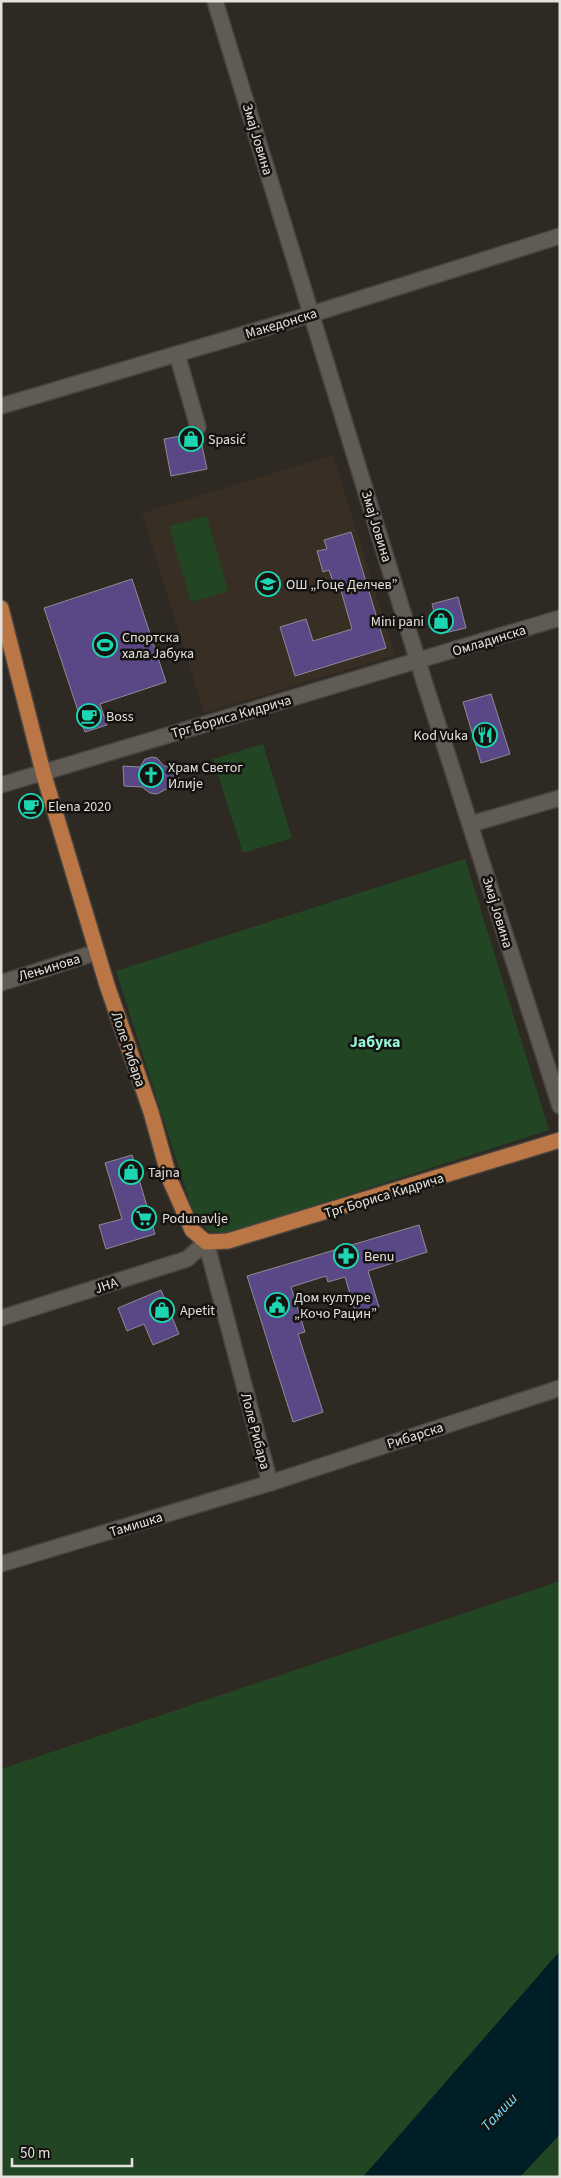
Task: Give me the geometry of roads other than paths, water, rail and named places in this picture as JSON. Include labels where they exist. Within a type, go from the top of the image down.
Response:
[{"type":"main road","name":"Лоле Рибара","points":[[1,608],[43,772],[97,952],[152,1112],[170,1180],[192,1230],[206,1242]]},
{"type":"main road","name":"Трг Бориса Кидрича","points":[[206,1242],[228,1241],[270,1229],[560,1140]]},
{"type":"street","name":"Змај Јовина","points":[[215,1],[419,661],[560,1106]]},
{"type":"street","name":"Македонска","points":[[1,406],[312,314],[560,236]]},
{"type":"street","points":[[177,354],[198,426]]},
{"type":"street","name":"Омладинска","points":[[419,661],[560,618]]},
{"type":"street","name":"Трг Бориса Кидрича","points":[[1,785],[419,661]]},
{"type":"street","points":[[471,824],[560,798]]},
{"type":"street","name":"Лењинова","points":[[1,982],[97,952]]},
{"type":"street","name":"ЈНА","points":[[1,1318],[187,1259],[206,1242]]},
{"type":"street","name":"Лоле Рибара","points":[[206,1242],[270,1483]]},
{"type":"street","name":"Рибарска","points":[[270,1483],[560,1388]]},
{"type":"street","name":"Тамишка","points":[[1,1564],[270,1483]]},
{"type":"water","name":"Тамиш","points":[[560,1951],[560,2134],[520,2177],[363,2177]]},
{"type":"place","name":"Spasić","points":[[191,439]]},
{"type":"place","name":"ОШ „Гоце Делчев”","points":[[268,584]]},
{"type":"place","name":"Mini pani","points":[[441,621]]},
{"type":"place","name":"Спортска хала Јабука","points":[[105,645]]},
{"type":"place","name":"Boss","points":[[89,716]]},
{"type":"place","name":"Kod Vuka","points":[[485,735]]},
{"type":"place","name":"Храм Светог Илије","points":[[151,775]]},
{"type":"place","name":"Elena 2020","points":[[31,806]]},
{"type":"place","name":"Tajna","points":[[131,1172]]},
{"type":"place","name":"Podunavlje","points":[[144,1218]]},
{"type":"place","name":"Benu","points":[[346,1256]]},
{"type":"place","name":"Дом културе „Кочо Рацин”","points":[[277,1305]]},
{"type":"place","name":"Apetit","points":[[162,1310]]},
{"type":"district","name":"Јабука","points":[[375,1041]]}]
